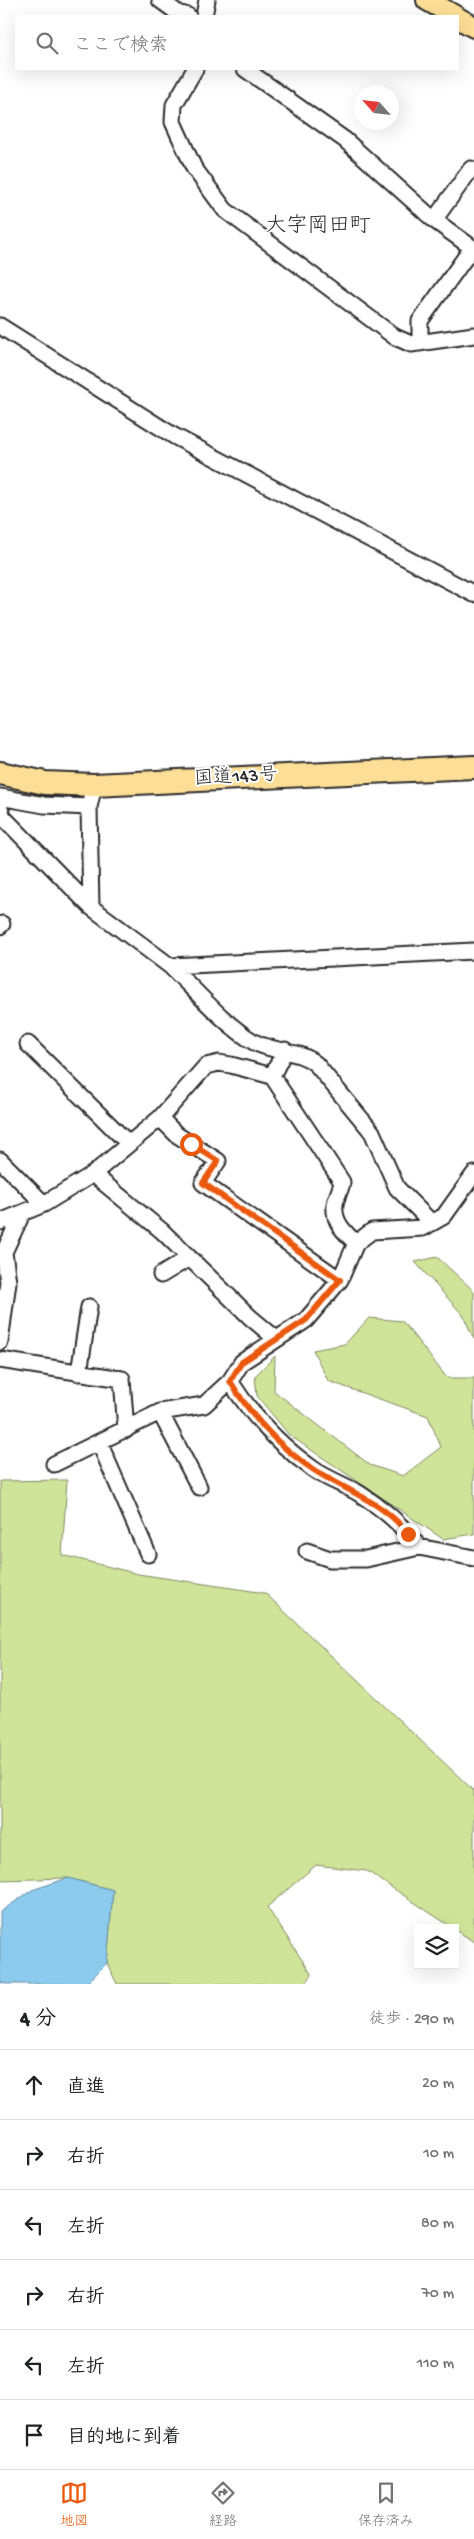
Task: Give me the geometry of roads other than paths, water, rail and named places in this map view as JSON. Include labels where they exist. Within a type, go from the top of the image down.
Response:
[{"type":"highway","name":"国道143号","points":[[0,773],[45,783],[94,785],[474,767]]},
{"type":"main road","points":[[426,0],[452,15]]},
{"type":"main road","points":[[459,19],[474,27]]},
{"type":"street","points":[[160,0],[178,13],[185,15]]},
{"type":"street","points":[[204,15],[207,0]]},
{"type":"street","points":[[194,70],[174,105],[173,122],[194,168],[225,210],[396,337],[411,344],[474,335]]},
{"type":"street","points":[[246,70],[345,140],[434,220],[473,248],[420,321],[420,343]]},
{"type":"street","points":[[434,220],[471,169]]},
{"type":"street","points":[[0,326],[174,436],[474,594]]},
{"type":"street","points":[[91,907],[89,807],[94,785]]},
{"type":"street","points":[[0,797],[44,805],[89,807]]},
{"type":"street","points":[[0,808],[3,817],[91,907],[170,966],[239,1032],[256,1043],[305,1055],[316,1064],[372,1132],[397,1188],[432,1223]]},
{"type":"street","points":[[170,966],[474,951]]},
{"type":"street","points":[[28,1044],[129,1144]]},
{"type":"street","points":[[272,1076],[285,1050]]},
{"type":"street","points":[[0,1222],[44,1204],[93,1174],[160,1118],[206,1066],[219,1063],[272,1076],[342,1182],[335,1205],[338,1221],[340,1228],[356,1243]]},
{"type":"street","points":[[160,1118],[177,1135],[218,1161],[203,1183],[340,1280]]},
{"type":"street","points":[[0,1160],[44,1204]]},
{"type":"street","points":[[93,1174],[162,1231],[250,1318],[275,1338]]},
{"type":"street","points":[[54,1464],[160,1412],[204,1405],[230,1381],[242,1362],[275,1338],[306,1320],[340,1280],[356,1243],[372,1231],[423,1228],[444,1216],[472,1179]]},
{"type":"street","points":[[0,1342],[8,1282],[4,1252],[22,1214]]},
{"type":"street","points":[[161,1275],[189,1258]]},
{"type":"street","points":[[79,1373],[89,1306]]},
{"type":"street","points":[[0,1360],[122,1379],[126,1430]]},
{"type":"street","points":[[230,1381],[247,1409],[265,1429],[314,1470],[360,1494],[398,1521],[419,1547]]},
{"type":"street","points":[[160,1412],[199,1487]]},
{"type":"street","points":[[99,1442],[148,1554]]},
{"type":"street","points":[[307,1552],[330,1559],[366,1559],[419,1547],[474,1558]]},
{"type":"water","points":[[68,1878],[113,1890],[107,1963],[86,1984],[5,1984],[0,1982],[0,1912],[32,1890]]},
{"type":"district","name":"大字岡田町","points":[[318,227]]}]
